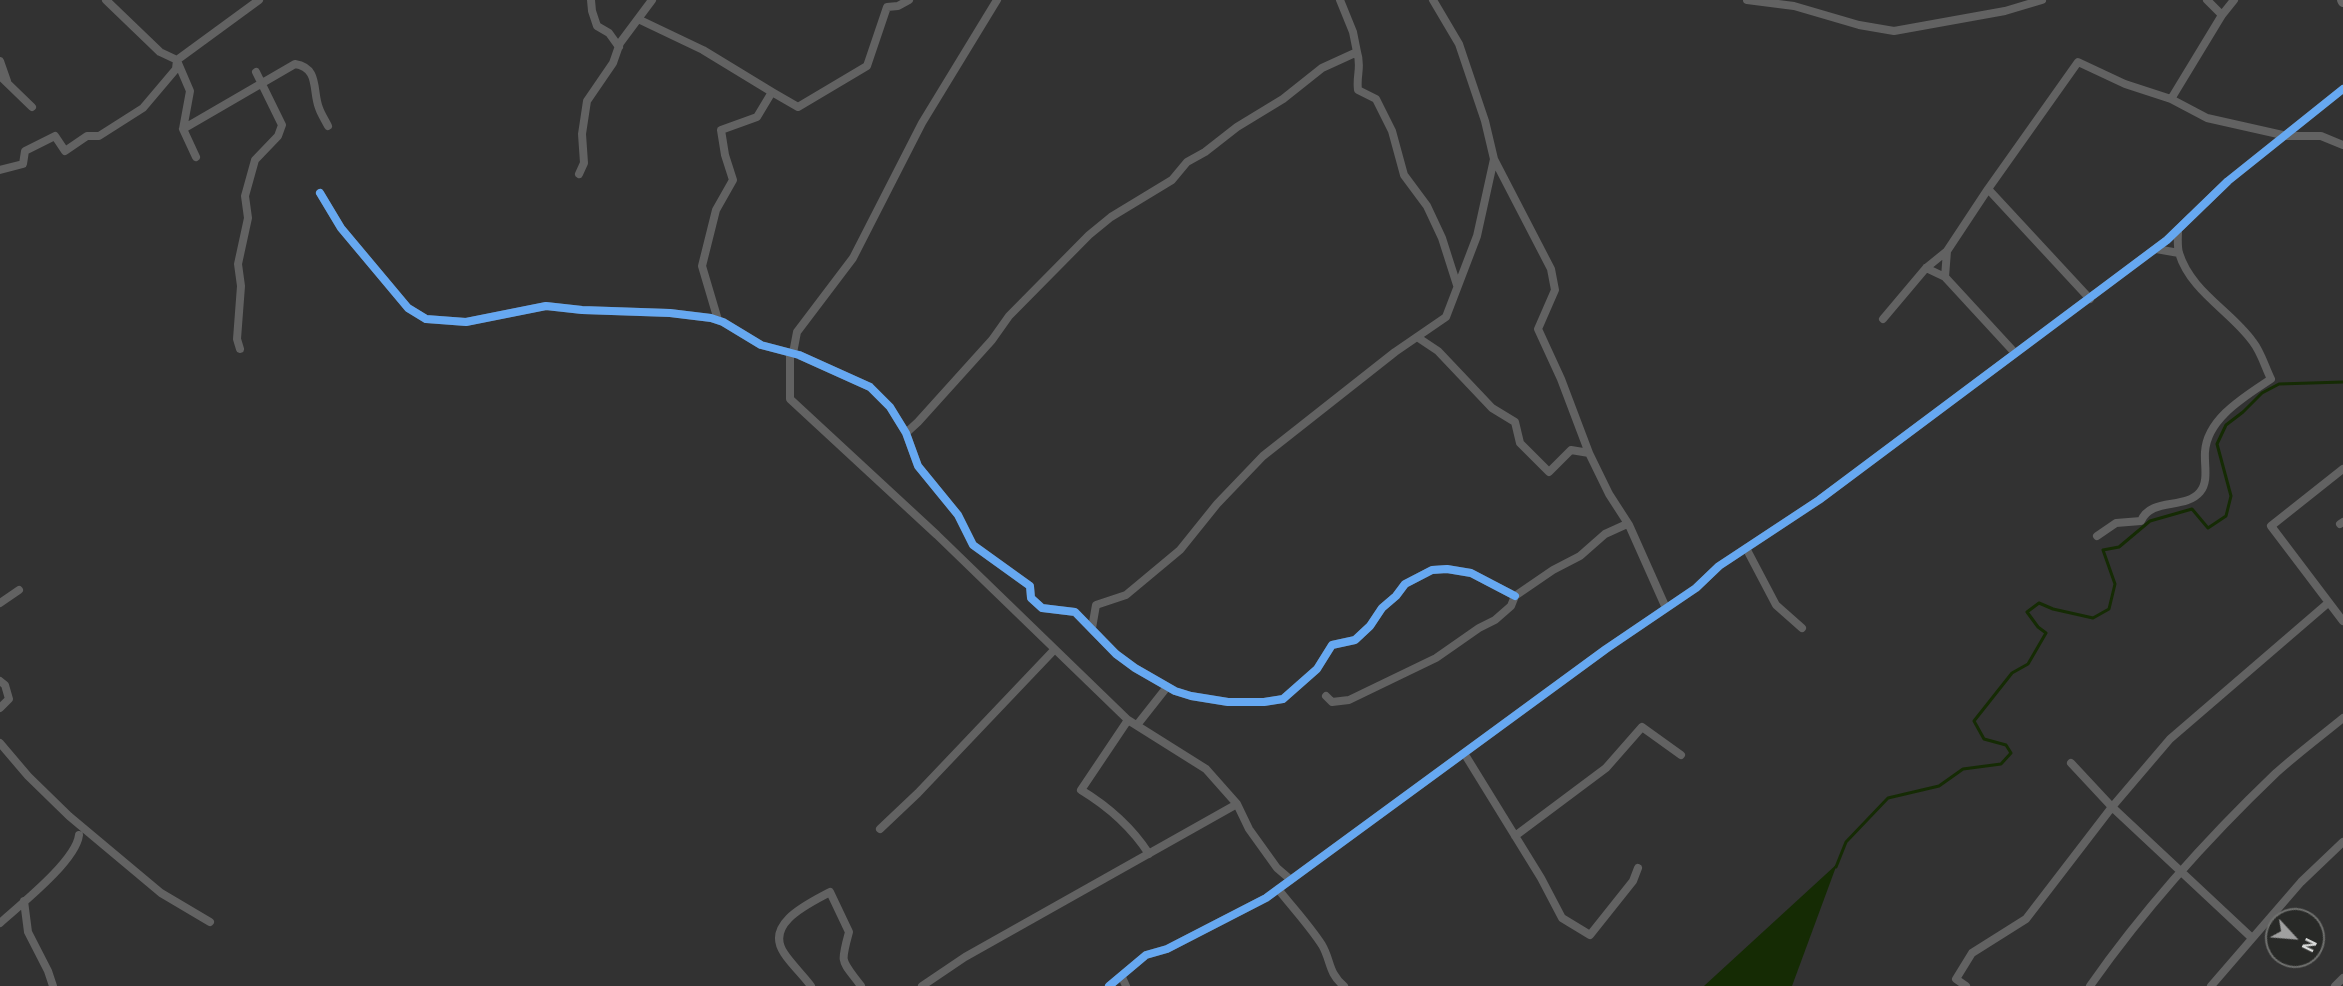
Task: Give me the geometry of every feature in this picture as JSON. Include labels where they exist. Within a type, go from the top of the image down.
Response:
[{"type":"street","points":[[106,0],[160,52],[177,60],[190,91],[183,129],[196,157]]},
{"type":"street","points":[[0,170],[23,164],[25,151],[55,136],[65,151],[87,136],[99,136],[143,108],[176,69],[177,60],[259,0]]},
{"type":"street","points":[[591,0],[597,26],[609,33],[619,47]]},
{"type":"street","points":[[579,174],[584,163],[582,134],[586,101],[613,63],[619,47],[652,0]]},
{"type":"street","points":[[638,19],[703,50],[798,107],[867,66],[887,7],[898,6],[909,0]]},
{"type":"street","points":[[997,0],[922,123],[853,258],[797,332],[791,353],[790,399],[937,534],[1128,720],[1206,770],[1237,804],[1249,829],[1276,868],[1291,880]]},
{"type":"street","points":[[1340,0],[1353,32],[1361,62],[1357,80],[1358,90],[1376,99],[1392,131],[1404,176],[1427,207],[1442,238],[1457,285]]},
{"type":"street","points":[[1433,0],[1460,44],[1485,121],[1494,159],[1551,269],[1555,290],[1539,329],[1588,453],[1609,494],[1628,524],[1666,608]]},
{"type":"street","points":[[1747,0],[1794,3],[1859,25],[1894,31],[2005,11],[2042,0]]},
{"type":"street","points":[[2207,0],[2222,15]]},
{"type":"street","points":[[2171,99],[2222,15],[2234,0]]},
{"type":"street","points":[[906,433],[992,340],[1008,316],[1089,235],[1112,217],[1172,180],[1187,162],[1205,152],[1237,127],[1283,99],[1322,69],[1357,52]]},
{"type":"street","points":[[0,61],[4,79],[32,107]]},
{"type":"street","points":[[1883,319],[1926,268],[1947,251],[2078,62],[2125,84],[2171,99],[2207,118],[2287,136],[2321,136],[2343,145]]},
{"type":"street","points":[[183,129],[295,64],[302,65],[316,85],[319,109],[328,126]]},
{"type":"street","points":[[240,349],[237,339],[241,286],[238,264],[248,218],[245,196],[255,160],[278,136],[282,125],[256,72]]},
{"type":"street","points":[[1109,986],[1146,955],[1167,949],[1266,898],[1464,753],[1696,588],[1719,567],[1819,500],[2156,249],[2228,181],[2343,89]]},
{"type":"street","points":[[718,320],[702,266],[716,210],[733,180],[725,155],[721,130],[757,117],[772,92]]},
{"type":"street","points":[[1092,628],[1096,605],[1126,595],[1180,550],[1217,504],[1263,456],[1395,352],[1446,317],[1478,236],[1494,159]]},
{"type":"street","points":[[1988,189],[2090,299]]},
{"type":"street","points":[[321,193],[336,220],[356,246],[408,308],[426,319],[466,322],[546,306],[582,310],[670,313],[718,320],[761,345],[791,353],[870,387],[890,407],[906,433],[918,466],[958,515],[972,545],[1030,586],[1032,598],[1042,608],[1075,612],[1125,661],[1167,687],[1191,696],[1228,702],[1264,702],[1283,699],[1317,669],[1332,645],[1355,640],[1370,626],[1382,608],[1396,596],[1405,584],[1432,570],[1447,569],[1471,573],[1515,596]]},
{"type":"street","points":[[2097,536],[2116,523],[2141,521],[2144,513],[2151,508],[2186,500],[2199,494],[2206,483],[2205,448],[2222,415],[2271,379],[2254,343],[2234,319],[2197,285],[2179,252],[2178,230]]},
{"type":"street","points":[[2156,249],[2179,252]]},
{"type":"street","points":[[1945,277],[1947,251]]},
{"type":"street","points":[[1926,268],[1945,277],[2015,353]]},
{"type":"street","points":[[1417,337],[1438,351],[1492,408],[1515,422],[1520,443],[1549,472],[1571,450],[1588,453]]},
{"type":"street","points":[[2343,469],[2271,526],[2343,621]]},
{"type":"street","points":[[1326,696],[1332,702],[1349,700],[1436,658],[1479,628],[1496,620],[1511,606],[1515,596],[1553,570],[1580,556],[1605,534],[1628,524]]},
{"type":"street","points":[[1746,548],[1776,605],[1802,628]]},
{"type":"street","points":[[0,603],[19,590]]},
{"type":"street","points":[[1966,986],[1956,979],[1972,953],[2026,919],[2112,807],[2170,740],[2328,603]]},
{"type":"street","points":[[880,829],[918,793],[1054,650]]},
{"type":"street","points":[[0,681],[5,685],[9,699],[0,708]]},
{"type":"street","points":[[1137,725],[1167,687]]},
{"type":"street","points":[[2090,986],[2116,948],[2180,872],[2277,772],[2343,718]]},
{"type":"street","points":[[1128,720],[1081,790],[1116,813],[1141,841],[1149,854]]},
{"type":"street","points":[[1515,836],[1606,768],[1642,728],[1681,755]]},
{"type":"street","points":[[0,743],[28,776],[69,816],[161,892],[210,922]]},
{"type":"street","points":[[1464,753],[1541,878],[1562,918],[1590,935],[1633,881],[1638,868]]},
{"type":"street","points":[[2071,763],[2112,807],[2252,938]]},
{"type":"street","points":[[922,986],[934,983],[965,957],[1237,804]]},
{"type":"street","points":[[0,923],[24,902],[71,853],[78,843],[79,835]]},
{"type":"street","points":[[2211,986],[2301,882],[2343,842]]},
{"type":"street","points":[[1278,889],[1316,937],[1324,949],[1336,980],[1344,986]]},
{"type":"street","points":[[811,986],[782,951],[780,938],[785,921],[798,909],[830,892],[849,932],[842,953],[843,962],[861,986]]},
{"type":"street","points":[[24,902],[28,932],[53,986]]},
{"type":"street","points":[[1122,977],[1126,986]]},
{"type":"street","points":[[2335,986],[2343,978]]},
{"type":"shaded area","points":[[1837,864],[1792,986],[1704,986]]},
{"type":"waterway","points":[[1836,867],[1846,842],[1888,798],[1939,786],[1963,769],[2001,764],[2011,753],[2006,745],[1984,739],[1974,721],[2012,673],[2028,664],[2046,633],[2038,627],[2027,612],[2039,603],[2053,609],[2093,618],[2109,609],[2115,584],[2103,550],[2119,547],[2150,521],[2192,509],[2208,528],[2226,516],[2231,496],[2217,444],[2226,425],[2262,393],[2279,384],[2343,382]]},
{"type":"cycle path","points":[[1109,986],[1146,955],[1167,949],[1266,898],[1606,649],[1696,588],[1719,566],[1819,500],[2167,240],[2228,181],[2343,89]]},
{"type":"cycle path","points":[[320,193],[341,228],[408,308],[426,319],[466,322],[546,306],[582,310],[670,313],[711,318],[723,322],[761,345],[799,355],[870,387],[890,407],[906,433],[918,466],[958,515],[973,545],[1030,586],[1031,598],[1042,608],[1075,612],[1116,654],[1175,691],[1228,702],[1264,702],[1283,699],[1317,669],[1332,645],[1355,640],[1370,626],[1382,608],[1396,596],[1405,584],[1432,570],[1447,569],[1471,573],[1515,596]]}]
